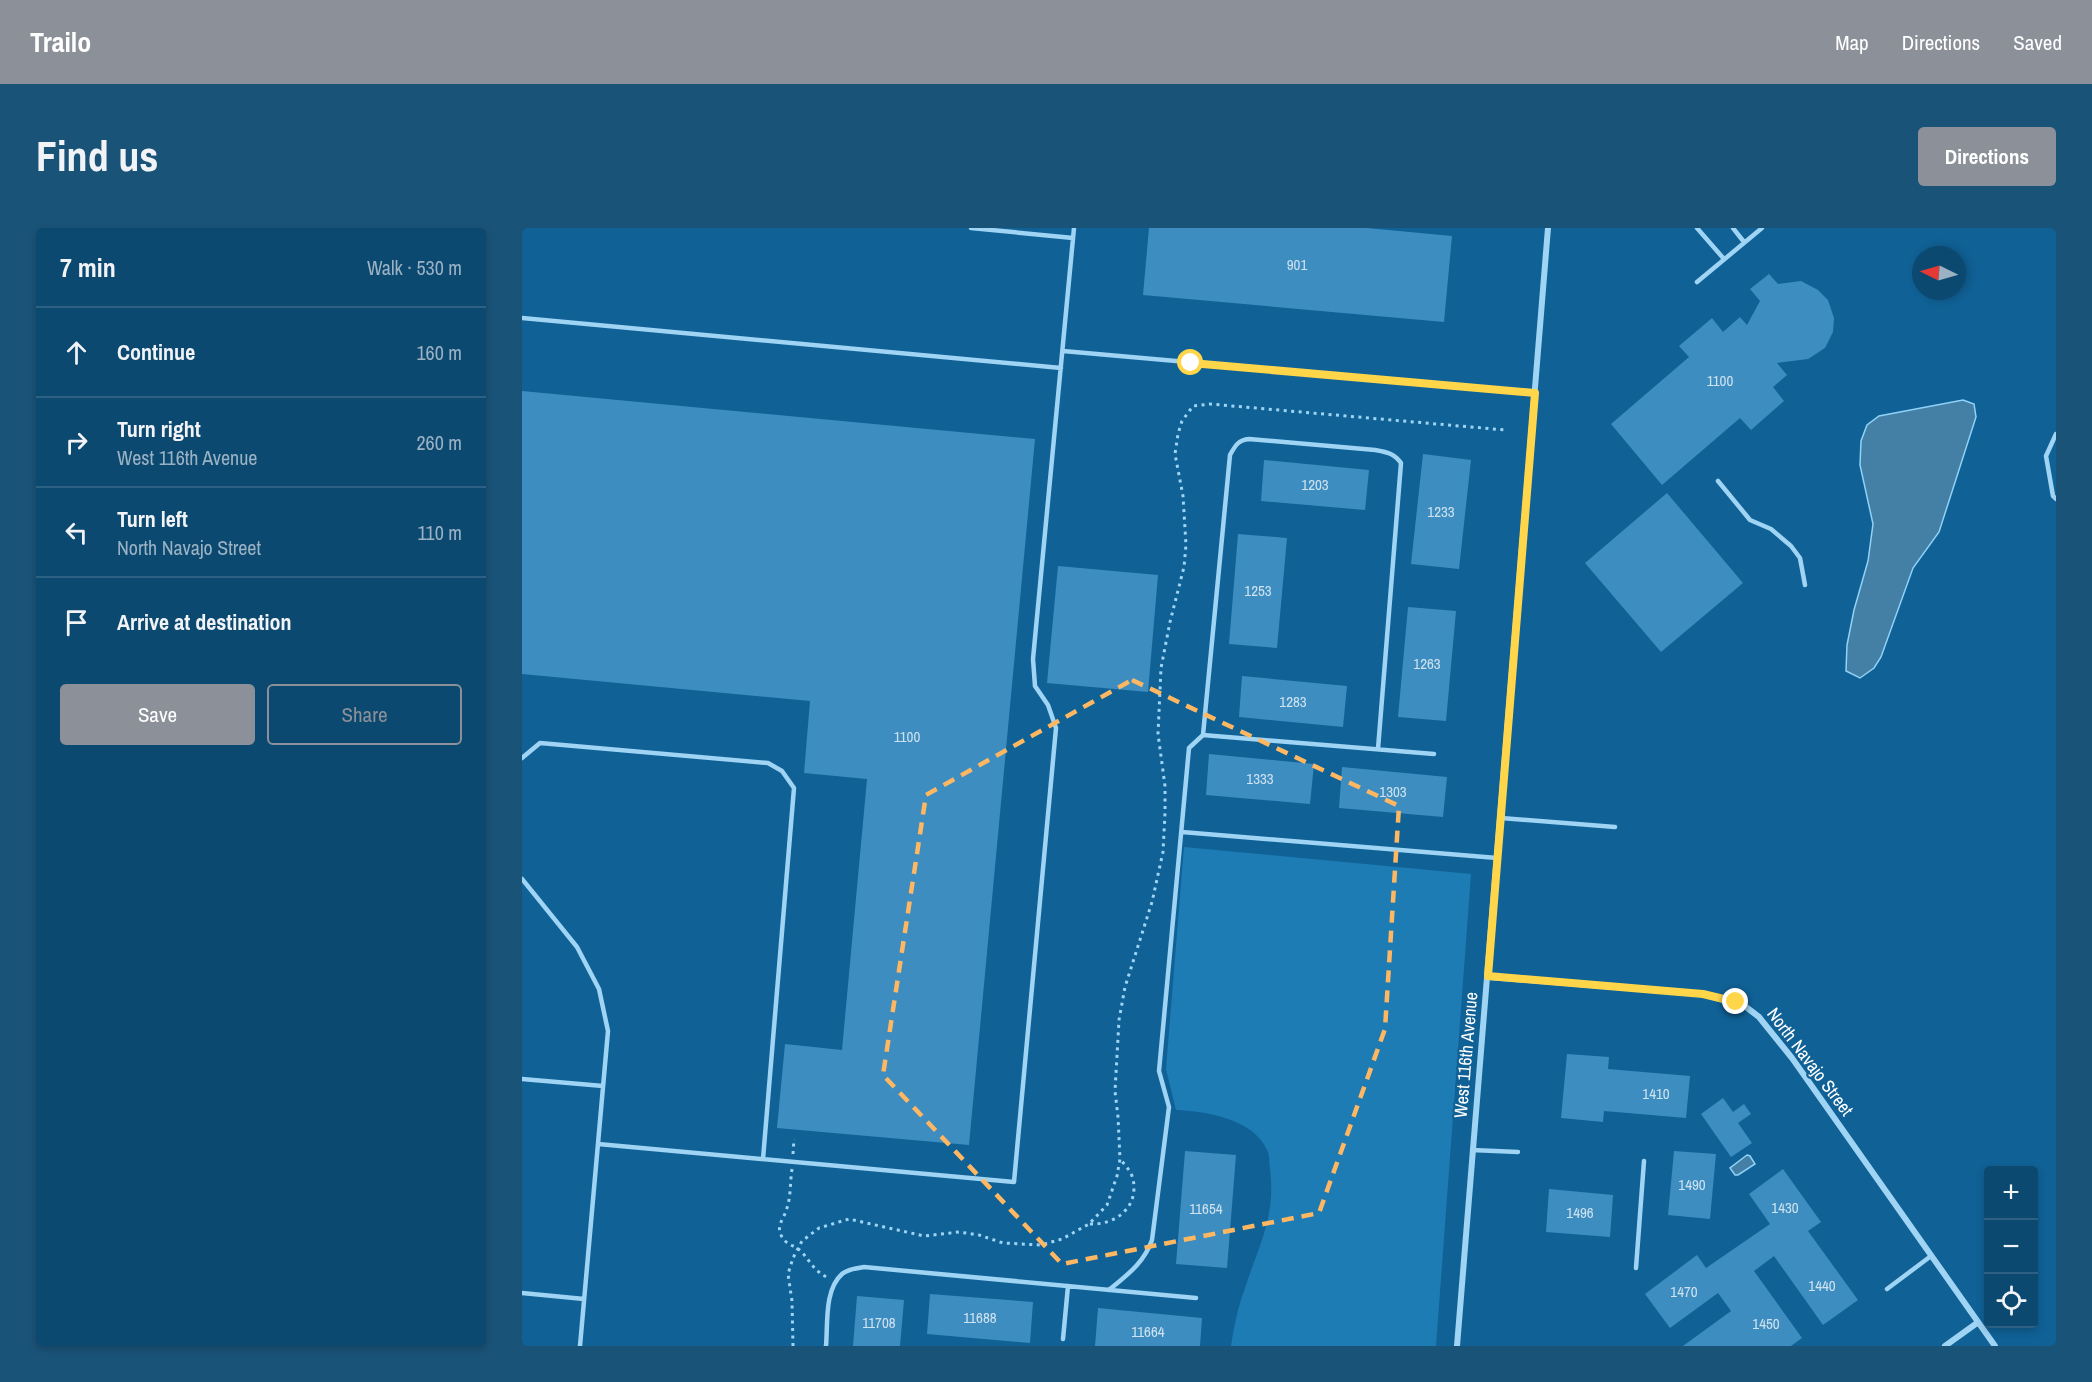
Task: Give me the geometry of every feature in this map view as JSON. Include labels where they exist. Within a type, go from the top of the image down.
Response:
[{"type":"street","name":"West 116th Avenue","points":[[1457,1346],[1548,228]]},
{"type":"street","name":"North Navajo Street","points":[[1488,976],[1703,994],[1746,1007],[1760,1017],[1792,1058],[1995,1346]]},
{"type":"street","points":[[1945,1346],[1977,1323]]},
{"type":"lane","points":[[971,228],[1073,238]]},
{"type":"lane","points":[[598,1144],[1014,1182],[1056,728],[1048,705],[1035,686],[1033,659],[1074,228]]},
{"type":"lane","points":[[1697,228],[1724,259]]},
{"type":"lane","points":[[1733,228],[1744,243]]},
{"type":"lane","points":[[1697,282],[1762,228]]},
{"type":"lane","points":[[522,318],[1061,368]]},
{"type":"lane","points":[[1063,351],[1535,393]]},
{"type":"lane","points":[[2056,434],[2046,456],[2053,496],[2056,498]]},
{"type":"lane","points":[[1109,1290],[1134,1270],[1152,1240],[1168,1107],[1159,1071],[1189,748],[1203,735],[1230,455],[1235,445],[1241,440],[1375,450],[1390,453],[1401,463],[1378,749]]},
{"type":"lane","points":[[1718,481],[1750,520],[1771,529],[1791,546],[1800,558],[1805,585]]},
{"type":"lane","points":[[1203,735],[1434,754]]},
{"type":"lane","points":[[522,758],[540,743],[768,763],[782,771],[794,788],[763,1159]]},
{"type":"lane","points":[[1501,818],[1615,827]]},
{"type":"lane","points":[[1182,832],[1497,858]]},
{"type":"lane","points":[[522,879],[577,947],[599,989],[608,1030],[580,1346]]},
{"type":"lane","points":[[522,1079],[603,1086]]},
{"type":"lane","points":[[1472,1150],[1518,1152]]},
{"type":"lane","points":[[1636,1268],[1644,1161]]},
{"type":"lane","points":[[1887,1289],[1931,1256]]},
{"type":"lane","points":[[826,1346],[830,1294],[836,1281],[844,1273],[864,1266],[1196,1298]]},
{"type":"lane","points":[[1063,1339],[1068,1286]]},
{"type":"lane","points":[[522,1293],[584,1299]]},
{"type":"path","points":[[794,1346],[792,1300],[788,1274],[802,1241],[819,1228],[849,1219],[924,1236],[960,1232],[979,1235],[1003,1243],[1041,1245],[1062,1239],[1089,1224],[1107,1205],[1120,1159],[1115,1091],[1119,1020],[1125,987],[1152,902],[1162,852],[1165,786],[1158,734],[1159,696],[1165,644],[1185,556],[1185,514],[1175,454],[1178,434],[1187,413],[1193,406],[1210,404],[1505,430]]},
{"type":"path","points":[[794,1139],[788,1204],[779,1228],[781,1235],[789,1245],[798,1249],[819,1274],[836,1281]]},
{"type":"path","points":[[1089,1224],[1104,1225],[1117,1219],[1127,1209],[1132,1198],[1133,1180],[1120,1159]]},
{"type":"highlighted area","points":[[1132,680],[1399,806],[1385,1029],[1319,1213],[1062,1264],[883,1075],[926,795]]},
{"type":"shaded area","points":[[1963,400],[1974,404],[1976,417],[1939,532],[1913,568],[1881,657],[1874,668],[1860,678],[1846,671],[1847,645],[1868,561],[1873,524],[1860,465],[1861,441],[1867,425],[1879,416]]},
{"type":"shaded area","points":[[1184,847],[1471,874],[1436,1346],[1231,1346],[1240,1302],[1261,1244],[1271,1202],[1269,1159],[1261,1139],[1240,1124],[1201,1112],[1176,1110],[1166,1069]]},
{"type":"shaded area","points":[[1747,1155],[1755,1164],[1735,1175],[1730,1168]]},
{"type":"building","points":[[1149,228],[1367,228],[1452,236],[1444,322],[1143,295]]},
{"type":"building","points":[[1769,274],[1778,284],[1801,281],[1818,290],[1828,300],[1834,318],[1833,332],[1825,348],[1808,359],[1777,363],[1787,375],[1773,387],[1784,401],[1751,430],[1740,418],[1662,485],[1611,424],[1689,357],[1679,346],[1712,318],[1723,332],[1740,317],[1747,325],[1760,301],[1750,289]]},
{"type":"building","points":[[522,391],[1035,439],[969,1145],[777,1128],[785,1044],[842,1050],[867,779],[804,773],[810,701],[522,674]]},
{"type":"building","points":[[1423,454],[1471,460],[1459,569],[1411,564]]},
{"type":"building","points":[[1264,460],[1369,470],[1365,510],[1261,501]]},
{"type":"building","points":[[1667,493],[1743,583],[1661,652],[1585,563]]},
{"type":"building","points":[[1238,534],[1287,538],[1277,648],[1229,644]]},
{"type":"building","points":[[1058,566],[1158,575],[1148,692],[1047,683]]},
{"type":"building","points":[[1408,607],[1456,611],[1446,721],[1398,717]]},
{"type":"building","points":[[1242,676],[1347,686],[1343,727],[1239,717]]},
{"type":"building","points":[[1209,754],[1314,764],[1310,804],[1206,795]]},
{"type":"building","points":[[1342,767],[1447,777],[1443,817],[1339,808]]},
{"type":"building","points":[[1567,1054],[1609,1057],[1608,1069],[1690,1076],[1686,1118],[1604,1111],[1603,1122],[1561,1118]]},
{"type":"building","points":[[1723,1098],[1733,1112],[1744,1104],[1751,1114],[1738,1123],[1752,1143],[1731,1157],[1701,1114]]},
{"type":"building","points":[[1185,1151],[1236,1155],[1227,1268],[1176,1264]]},
{"type":"building","points":[[1674,1151],[1716,1154],[1710,1219],[1668,1215]]},
{"type":"building","points":[[1783,1169],[1821,1222],[1808,1231],[1858,1300],[1823,1325],[1774,1256],[1754,1271],[1802,1338],[1791,1346],[1683,1346],[1731,1311],[1718,1293],[1670,1328],[1645,1294],[1697,1255],[1706,1268],[1770,1224],[1749,1194]]},
{"type":"building","points":[[1549,1189],[1613,1195],[1610,1237],[1546,1232]]},
{"type":"building","points":[[930,1294],[1033,1302],[1030,1343],[927,1334]]},
{"type":"building","points":[[857,1296],[904,1300],[900,1346],[853,1346]]},
{"type":"building","points":[[1098,1308],[1202,1318],[1200,1346],[1095,1346]]},
{"type":"route","points":[[1191,363],[1535,393],[1488,976],[1703,994],[1736,1002]]}]
